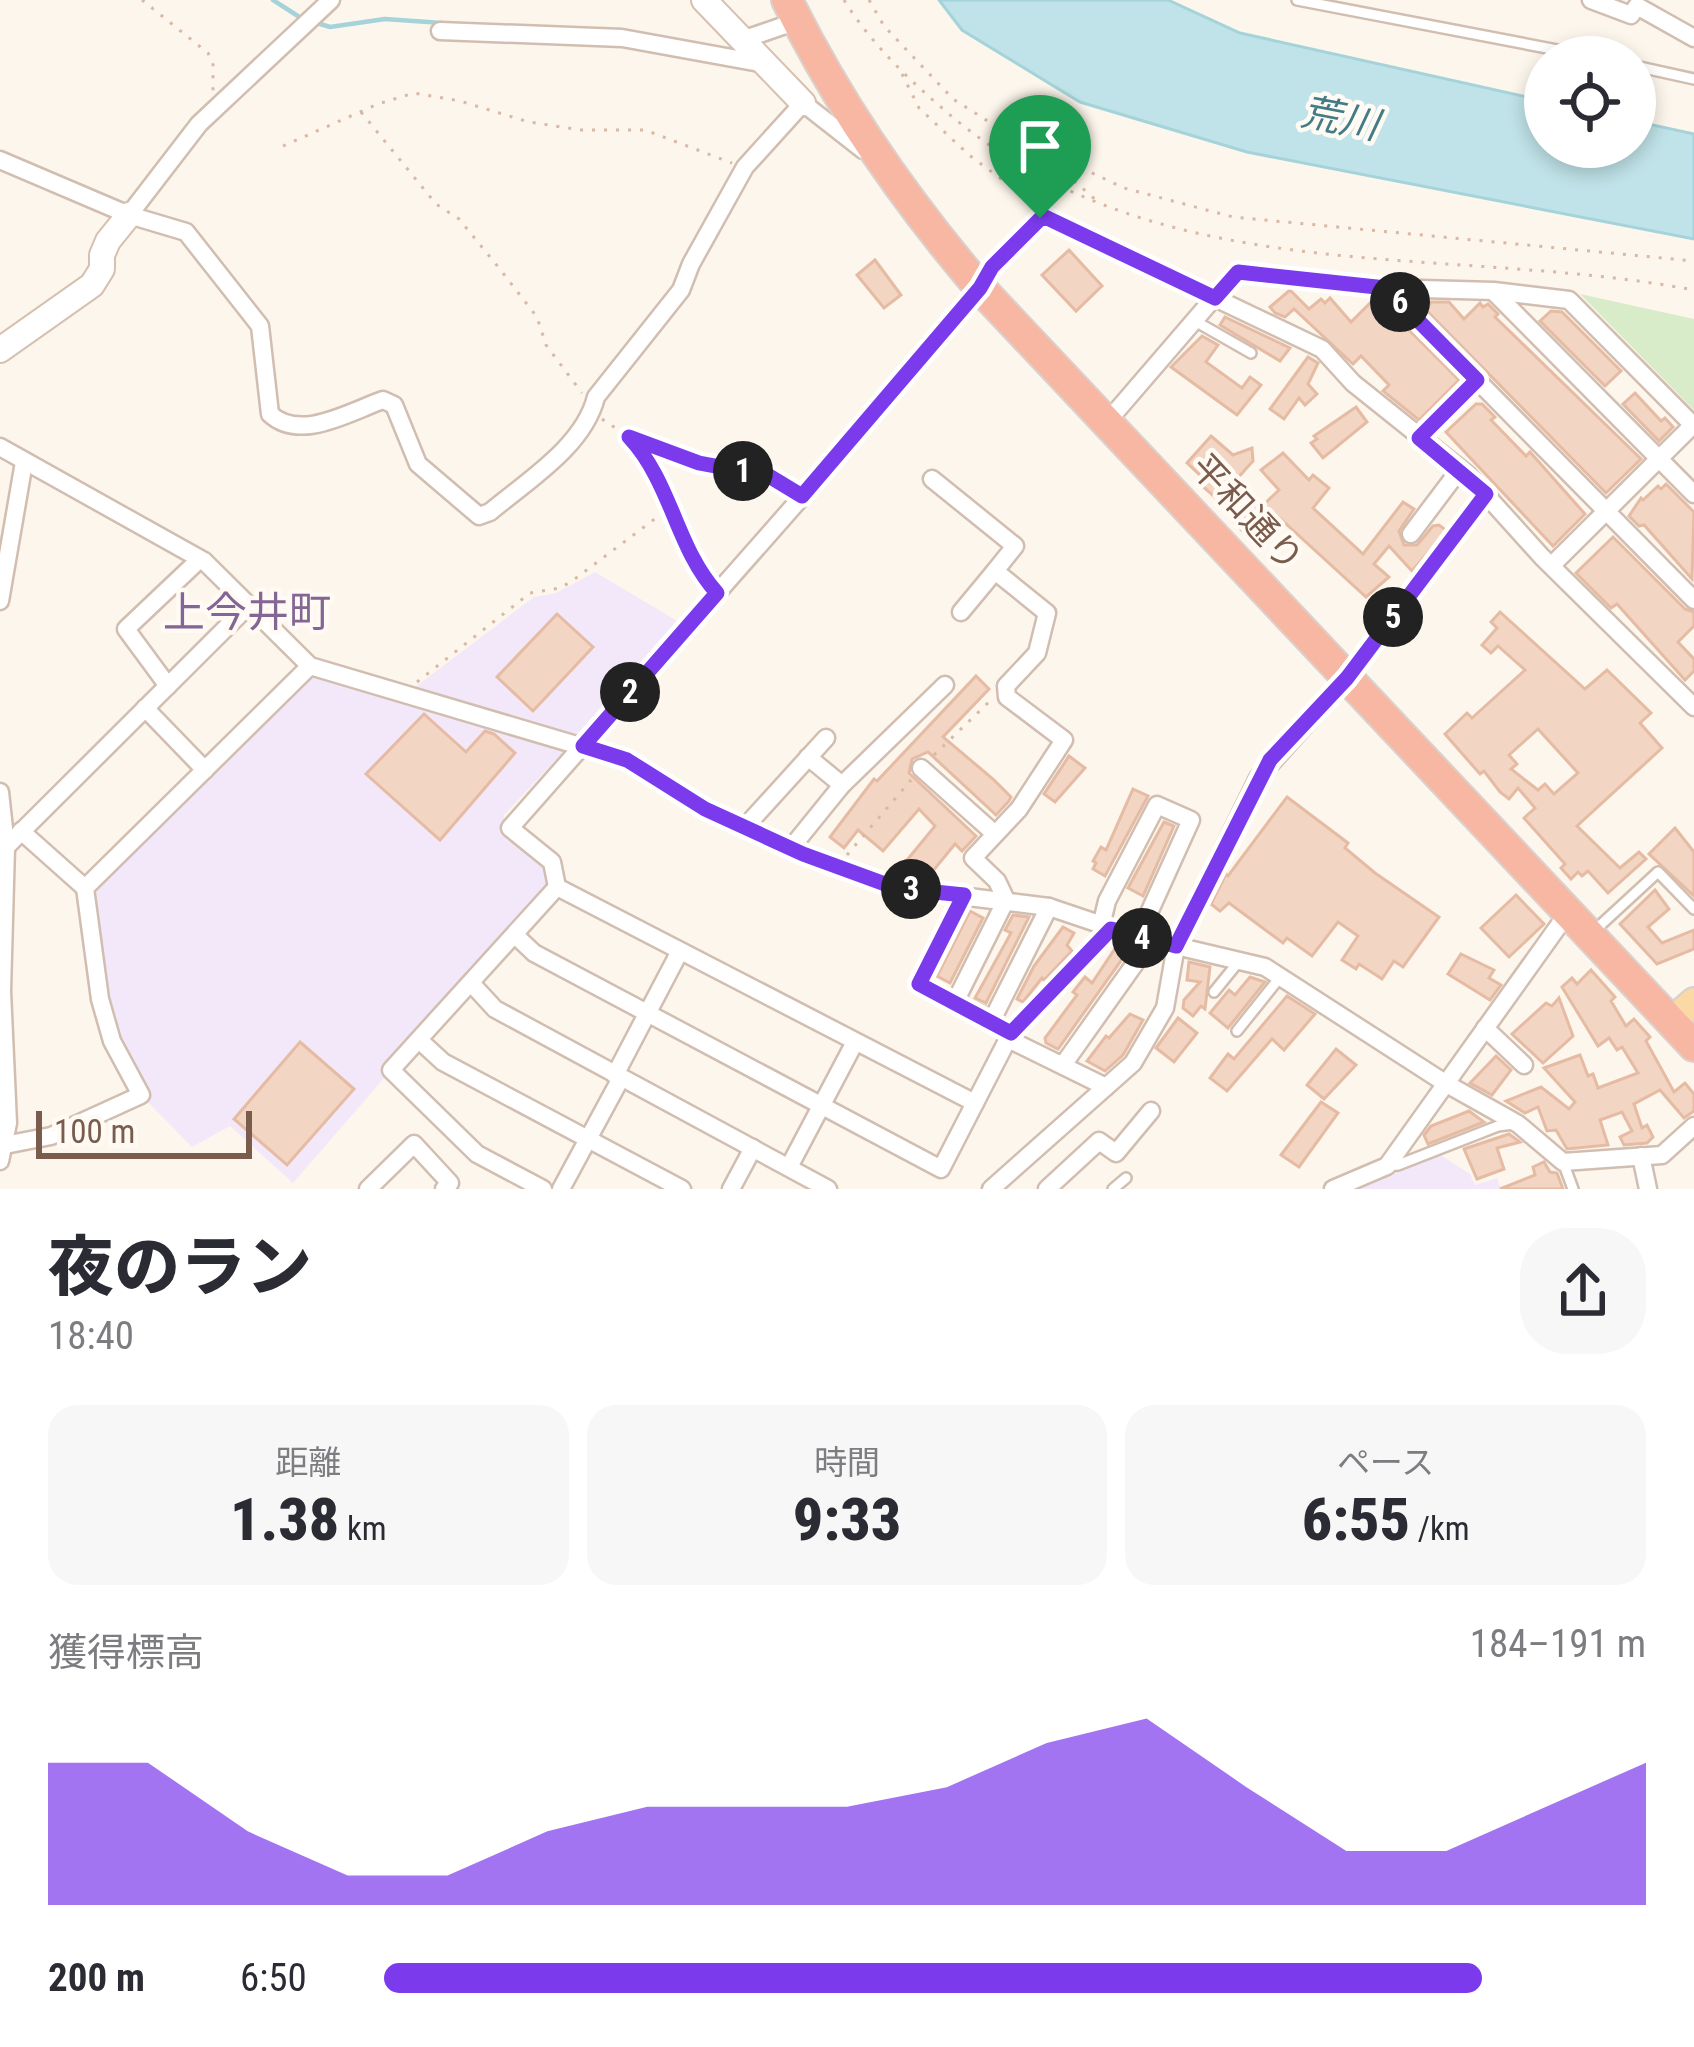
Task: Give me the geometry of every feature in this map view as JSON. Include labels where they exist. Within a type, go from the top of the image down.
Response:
[{"type":"highway","name":"平和通り","points":[[792,11],[880,163],[980,288],[1578,924],[1682,1012],[1694,1046]]},
{"type":"street","points":[[0,350],[92,286],[102,269],[108,241],[212,112],[331,0]]},
{"type":"street","points":[[704,0],[803,103],[880,163]]},
{"type":"street","points":[[1592,0],[1631,15],[1637,6],[1694,38]]},
{"type":"street","points":[[742,40],[792,11]]},
{"type":"street","points":[[440,32],[622,38],[766,64]]},
{"type":"street","points":[[0,160],[129,215],[186,232],[260,326],[270,414],[275,420],[303,428],[382,400],[394,405],[418,464],[479,516],[544,469],[591,418],[596,398],[681,290],[745,167],[803,103]]},
{"type":"street","points":[[557,887],[552,862],[510,828],[802,496],[980,288],[992,267],[1043,216],[1322,349],[1353,383],[1460,469],[1552,565],[1690,695]]},
{"type":"street","points":[[1107,422],[1238,272],[1569,300],[1694,425],[1552,565]]},
{"type":"street","points":[[1386,288],[1694,600]]},
{"type":"street","points":[[1494,292],[1694,494]]},
{"type":"street","points":[[1419,438],[1477,380]]},
{"type":"street","points":[[0,447],[200,559],[310,666],[627,760],[705,809],[896,888],[1049,907],[1106,928],[1240,960],[1281,976],[1445,1084],[1518,1124],[1563,1162],[1662,1155],[1694,1126]]},
{"type":"street","points":[[0,601],[24,462]]},
{"type":"street","points":[[1411,534],[1460,469]]},
{"type":"street","points":[[932,479],[1015,546],[961,612]]},
{"type":"street","points":[[168,686],[126,629],[200,559]]},
{"type":"street","points":[[955,1002],[1006,900],[998,881],[973,858],[1019,809],[1064,740],[1007,697],[1006,686],[1037,653],[1047,614],[995,571]]},
{"type":"street","points":[[991,1189],[1133,1063],[1166,1008],[1176,946],[1258,778],[1347,678],[1420,581]]},
{"type":"street","points":[[6,847],[249,605]]},
{"type":"street","points":[[85,888],[310,666]]},
{"type":"street","points":[[791,848],[842,784],[945,685]]},
{"type":"street","points":[[145,708],[205,770]]},
{"type":"street","points":[[745,827],[826,738]]},
{"type":"street","points":[[808,757],[842,784]]},
{"type":"street","points":[[921,768],[994,834]]},
{"type":"street","points":[[0,792],[6,847],[2,992],[8,1123],[1,1150]]},
{"type":"street","points":[[514,935],[534,952],[941,1169],[1010,1036],[1106,928],[1107,901],[1157,805],[1191,820],[1145,939],[1063,1065]]},
{"type":"street","points":[[1,1150],[51,1136],[141,1095],[112,1041],[100,999],[85,888],[21,831]]},
{"type":"street","points":[[540,1188],[477,1154],[391,1070],[557,887]]},
{"type":"street","points":[[557,887],[975,1103]]},
{"type":"street","points":[[964,895],[919,984],[992,1020],[1010,1036],[1106,1087]]},
{"type":"street","points":[[992,1020],[1049,907]]},
{"type":"street","points":[[1333,1189],[1387,1166],[1485,1028],[1578,924]]},
{"type":"street","points":[[561,1189],[680,951]]},
{"type":"street","points":[[471,983],[495,1009],[828,1189]]},
{"type":"street","points":[[1485,1028],[1524,1064]]},
{"type":"street","points":[[419,1040],[442,1062],[682,1189]]},
{"type":"street","points":[[789,1167],[855,1042]]},
{"type":"street","points":[[1072,1118],[1116,1153],[1151,1111]]},
{"type":"street","points":[[1047,1189],[1099,1141]]},
{"type":"street","points":[[368,1189],[414,1144],[450,1183],[444,1189]]},
{"type":"street","points":[[731,1189],[753,1148]]},
{"type":"street","points":[[1641,1156],[1648,1189]]},
{"type":"street","points":[[495,1189],[513,1174]]},
{"type":"lane","points":[[1298,0],[1524,44]]},
{"type":"lane","points":[[1656,71],[1694,79]]},
{"type":"lane","points":[[1195,321],[1251,352]]},
{"type":"lane","points":[[1420,581],[1486,494]]},
{"type":"lane","points":[[1578,924],[1658,872],[1694,909]]},
{"type":"lane","points":[[1214,992],[1240,960]]},
{"type":"lane","points":[[1237,1031],[1281,976]]},
{"type":"lane","points":[[1387,1166],[1498,1126],[1518,1124]]},
{"type":"lane","points":[[1563,1162],[1573,1189]]},
{"type":"lane","points":[[1113,1189],[1126,1178]]},
{"type":"path","points":[[142,0],[208,53],[214,72],[212,112]]},
{"type":"path","points":[[844,0],[902,72],[979,140],[1054,187],[1134,217],[1255,244],[1415,264],[1627,278],[1694,290]]},
{"type":"path","points":[[869,0],[884,26],[953,99],[1005,133],[1124,188],[1233,217],[1694,261]]},
{"type":"path","points":[[902,72],[919,108],[969,155],[1037,206],[1046,196]]},
{"type":"path","points":[[283,146],[414,93],[460,100],[529,122],[581,130],[644,130],[745,167]]},
{"type":"path","points":[[361,112],[436,204],[459,219],[500,268],[537,317],[546,345],[602,419],[629,437],[699,463],[769,476],[802,496]]},
{"type":"path","points":[[1035,146],[1099,203]]},
{"type":"path","points":[[629,437],[655,470],[695,569],[717,593]]},
{"type":"path","points":[[402,693],[530,593],[572,581],[670,508]]},
{"type":"shaded area","points":[[595,572],[679,622],[577,737],[414,688],[534,597],[556,593]]},
{"type":"shaded area","points":[[308,674],[568,747],[504,815],[504,834],[548,872],[550,887],[293,1183],[230,1126],[192,1147],[141,1095],[102,992],[96,885]]},
{"type":"shaded area","points":[[1439,1154],[1470,1174],[1475,1185],[1497,1178],[1501,1189],[1357,1189]]},
{"type":"green space","points":[[1580,294],[1694,319],[1694,410]]},
{"type":"water","name":"荒川","points":[[939,0],[1168,0],[1240,33],[1524,96],[1524,168],[1656,168],[1656,126],[1694,134],[1694,239],[1247,152],[1080,102],[962,30]]},
{"type":"building","points":[[1069,250],[1102,286],[1076,311],[1042,275]]},
{"type":"building","points":[[875,260],[901,295],[884,308],[857,275]]},
{"type":"building","points":[[1290,290],[1309,309],[1330,298],[1351,322],[1373,300],[1459,380],[1419,420],[1383,391],[1389,385],[1361,356],[1353,364],[1294,309],[1285,317],[1275,313],[1270,307]]},
{"type":"building","points":[[1431,302],[1449,302],[1464,319],[1480,303],[1488,304],[1498,314],[1495,317],[1641,459],[1606,493],[1426,310]]},
{"type":"building","points":[[1551,311],[1562,312],[1621,371],[1605,386],[1540,321]]},
{"type":"building","points":[[1225,317],[1290,348],[1280,361],[1220,325]]},
{"type":"building","points":[[1202,336],[1218,345],[1206,362],[1242,388],[1250,377],[1261,385],[1237,415],[1171,367]]},
{"type":"building","points":[[1308,357],[1318,363],[1308,384],[1317,394],[1305,405],[1299,398],[1284,419],[1270,409]]},
{"type":"building","points":[[1635,393],[1673,427],[1659,441],[1623,404]]},
{"type":"building","points":[[1476,404],[1495,417],[1491,420],[1526,456],[1530,452],[1585,514],[1553,546],[1446,432]]},
{"type":"building","points":[[1356,407],[1367,422],[1323,458],[1311,443],[1317,439],[1314,436]]},
{"type":"building","points":[[1211,436],[1233,455],[1252,448],[1253,461],[1218,500],[1198,482],[1202,477],[1187,463]]},
{"type":"building","points":[[1283,453],[1309,480],[1313,475],[1329,488],[1313,508],[1363,554],[1403,502],[1414,509],[1399,531],[1404,545],[1417,545],[1433,526],[1447,531],[1412,571],[1389,546],[1374,564],[1389,577],[1366,597],[1273,512],[1247,536],[1234,522],[1256,501],[1261,507],[1279,490],[1261,470]]},
{"type":"building","points":[[1666,484],[1694,512],[1692,579],[1644,525],[1629,516],[1641,498]]},
{"type":"building","points":[[1613,537],[1685,609],[1694,612],[1694,626],[1678,642],[1694,659],[1694,671],[1685,680],[1617,604],[1611,608],[1576,573]]},
{"type":"building","points":[[1500,612],[1585,689],[1607,670],[1651,713],[1640,723],[1662,748],[1577,826],[1620,868],[1639,852],[1646,859],[1608,893],[1588,871],[1571,879],[1561,868],[1565,864],[1524,818],[1535,808],[1518,788],[1509,799],[1445,734],[1467,713],[1472,718],[1525,670],[1498,646],[1491,653],[1482,645],[1497,628],[1491,622]],"holes":[[[1538,729],[1578,773],[1554,794],[1545,784],[1538,790],[1511,769],[1517,764],[1509,755]]]},
{"type":"building","points":[[557,614],[593,647],[533,711],[497,677]]},
{"type":"building","points":[[976,676],[989,689],[943,737],[993,779],[1011,797],[1009,801],[996,815],[928,752],[912,759],[909,773],[976,836],[962,851],[955,844],[928,877],[907,860],[935,826],[919,809],[883,851],[858,830],[844,848],[830,837],[874,779]]},
{"type":"building","points":[[424,714],[466,752],[485,731],[515,753],[440,840],[366,774]]},
{"type":"building","points":[[1069,756],[1085,768],[1055,802],[1044,794]]},
{"type":"building","points":[[1133,789],[1148,796],[1105,876],[1093,869],[1093,861],[1101,847],[1106,850]]},
{"type":"building","points":[[1287,797],[1348,843],[1345,848],[1375,873],[1439,917],[1403,967],[1394,961],[1382,979],[1359,964],[1356,969],[1342,960],[1358,936],[1338,922],[1312,956],[1287,938],[1283,943],[1229,903],[1220,911],[1211,904],[1226,874]]},
{"type":"building","points":[[1164,822],[1174,826],[1143,896],[1128,888]]},
{"type":"building","points":[[1675,828],[1694,852],[1694,896],[1649,854]]},
{"type":"building","points":[[1655,890],[1669,909],[1648,927],[1662,943],[1694,930],[1694,949],[1657,964],[1620,924]]},
{"type":"building","points":[[1516,895],[1544,924],[1509,957],[1481,928]]},
{"type":"building","points":[[970,911],[983,918],[950,983],[937,976]]},
{"type":"building","points":[[1013,915],[1029,917],[986,1003],[975,998],[1011,933],[1005,930]]},
{"type":"building","points":[[1063,927],[1074,933],[1067,945],[1072,951],[1023,1002],[1017,999],[1034,966]]},
{"type":"building","points":[[1118,944],[1130,948],[1058,1049],[1046,1043],[1077,995],[1073,992],[1085,977],[1092,983]]},
{"type":"building","points":[[1461,954],[1494,970],[1489,978],[1501,985],[1490,1000],[1448,974]]},
{"type":"building","points":[[1189,962],[1210,967],[1205,1009],[1201,1006],[1193,1016],[1183,1008],[1184,1000],[1200,982],[1187,980]]},
{"type":"building","points":[[1591,970],[1615,997],[1611,1001],[1626,1026],[1634,1019],[1650,1037],[1646,1041],[1674,1092],[1685,1083],[1694,1094],[1694,1111],[1684,1118],[1660,1090],[1634,1104],[1642,1128],[1647,1125],[1653,1137],[1647,1143],[1624,1145],[1620,1137],[1632,1131],[1622,1112],[1600,1120],[1608,1145],[1567,1149],[1556,1130],[1547,1131],[1538,1107],[1525,1113],[1506,1101],[1541,1087],[1569,1109],[1575,1102],[1544,1068],[1580,1055],[1598,1088],[1638,1073],[1622,1047],[1617,1050],[1609,1038],[1598,1046],[1562,987],[1572,978],[1577,984]]},
{"type":"building","points":[[1250,977],[1265,982],[1228,1028],[1210,1013],[1229,990],[1235,995]]},
{"type":"building","points":[[1287,996],[1315,1014],[1284,1050],[1272,1039],[1227,1091],[1210,1078],[1228,1054],[1234,1059]]},
{"type":"building","points":[[1559,998],[1573,1036],[1543,1063],[1512,1034],[1546,1003],[1552,1006]]},
{"type":"building","points":[[1130,1014],[1143,1020],[1123,1055],[1105,1071],[1087,1061],[1106,1036]]},
{"type":"building","points":[[1178,1018],[1197,1033],[1174,1062],[1156,1048]]},
{"type":"building","points":[[300,1042],[354,1089],[287,1165],[234,1119]]},
{"type":"building","points":[[1336,1049],[1356,1065],[1324,1099],[1307,1085]]},
{"type":"building","points":[[1496,1056],[1511,1070],[1492,1095],[1470,1083]]},
{"type":"building","points":[[1321,1102],[1338,1113],[1299,1167],[1281,1155]]},
{"type":"building","points":[[1469,1111],[1484,1122],[1428,1144],[1424,1135],[1431,1126]]},
{"type":"building","points":[[1509,1134],[1520,1142],[1497,1148],[1504,1169],[1477,1179],[1464,1149]]},
{"type":"building","points":[[1544,1162],[1550,1172],[1557,1173],[1563,1189],[1500,1189],[1535,1175],[1533,1167]]},
{"type":"waterway","points":[[273,0],[301,18]]},
{"type":"waterway","points":[[317,23],[330,27],[385,19],[442,23]]},
{"type":"district","name":"上今井町","points":[[247,612]]},
{"type":"route","points":[[1040,218],[1215,298],[1238,272],[1386,288],[1477,380],[1419,438],[1486,494],[1347,678],[1270,760],[1176,946],[1111,929],[1011,1033],[919,984],[964,895],[896,888],[803,854],[705,809],[627,760],[583,746],[717,593],[695,569],[655,470],[629,437],[699,463],[769,476],[802,496],[980,288],[992,267],[1040,218]]}]
